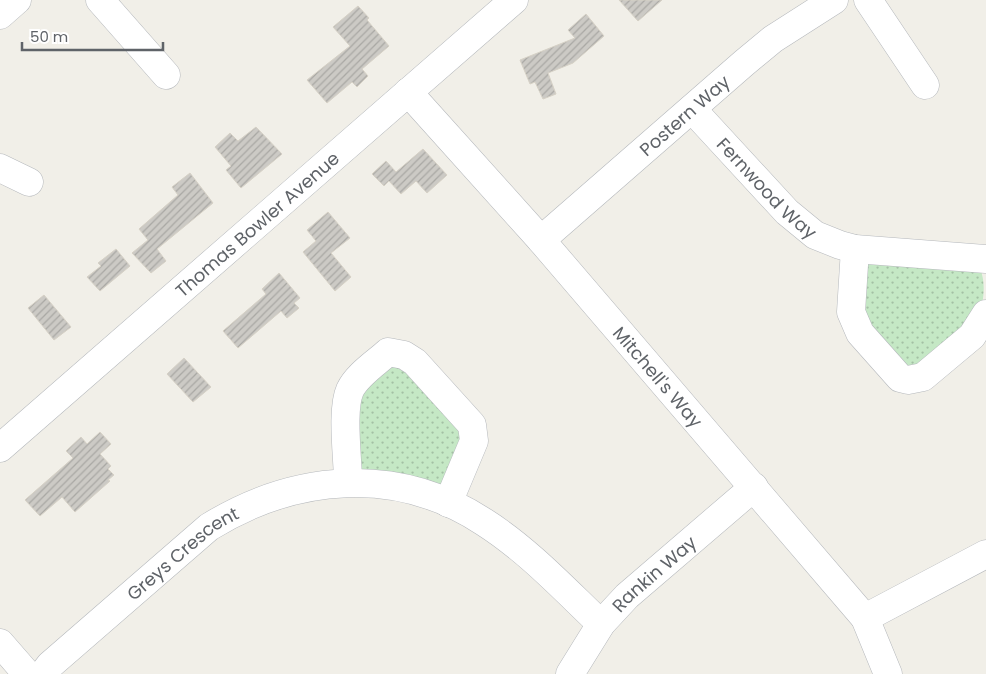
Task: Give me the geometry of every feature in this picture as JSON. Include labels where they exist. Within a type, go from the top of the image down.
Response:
[{"type":"street","points":[[0,15],[17,0]]},
{"type":"street","points":[[100,0],[166,75]]},
{"type":"street","name":"Thomas Bowler Avenue","points":[[0,448],[514,0]]},
{"type":"street","name":"Postern Way","points":[[542,240],[774,39],[834,0]]},
{"type":"street","points":[[868,0],[926,85]]},
{"type":"street","name":"Mitchell's Way","points":[[408,92],[542,240],[865,618],[888,674]]},
{"type":"street","name":"Fernwood Way","points":[[692,109],[737,160],[803,227],[827,241],[855,249],[986,259]]},
{"type":"street","points":[[0,168],[28,182]]},
{"type":"street","points":[[855,249],[851,312],[860,333],[900,378],[908,380],[923,377],[972,336],[986,314]]},
{"type":"street","points":[[348,482],[346,404],[350,389],[360,377],[388,352],[404,355],[415,362],[466,418],[474,433],[474,442],[448,502]]},
{"type":"street","name":"Greys Crescent","points":[[43,674],[50,664],[209,527],[223,518],[276,494],[316,485],[348,482],[399,487],[448,502],[472,515],[501,534],[528,556],[601,624]]},
{"type":"street","name":"Rankin Way","points":[[570,674],[601,624],[627,596],[754,487]]},
{"type":"street","points":[[865,618],[986,554]]},
{"type":"street","points":[[0,643],[27,674]]},
{"type":"green space","points":[[868,262],[980,269],[984,294],[981,308],[975,319],[961,333],[912,372],[865,328],[861,273]]},
{"type":"green space","points":[[397,360],[465,429],[442,484],[436,487],[372,477],[359,469],[352,401]]},
{"type":"building","points":[[619,0],[662,0],[638,21]]},
{"type":"building","points":[[358,6],[389,46],[362,69],[368,76],[357,87],[352,82],[327,103],[307,80],[350,46],[333,27]]},
{"type":"building","points":[[586,14],[604,36],[573,63],[548,73],[556,94],[543,99],[535,82],[530,84],[520,60],[575,38],[568,30]]},
{"type":"building","points":[[256,127],[282,154],[241,188],[226,170],[231,166],[215,147],[230,133],[238,141]]},
{"type":"building","points":[[423,149],[447,175],[427,193],[416,181],[401,194],[389,181],[384,186],[372,174],[386,161],[396,172]]},
{"type":"building","points":[[190,173],[213,203],[157,249],[166,261],[151,273],[132,253],[148,240],[139,229],[178,195],[172,187]]},
{"type":"building","points":[[328,212],[350,238],[331,253],[351,277],[335,291],[303,252],[316,241],[307,230]]},
{"type":"building","points":[[116,249],[130,266],[100,291],[87,277],[101,266],[98,263]]},
{"type":"building","points":[[279,273],[300,298],[294,303],[299,308],[287,318],[281,311],[238,348],[223,331],[266,294],[262,289]]},
{"type":"building","points":[[44,295],[71,327],[54,340],[28,308]]},
{"type":"building","points":[[184,358],[211,387],[193,402],[167,374]]},
{"type":"building","points":[[100,432],[111,444],[100,454],[111,466],[108,469],[114,475],[108,480],[110,481],[75,512],[62,497],[40,516],[25,500],[73,458],[66,451],[81,437],[87,444]]}]
